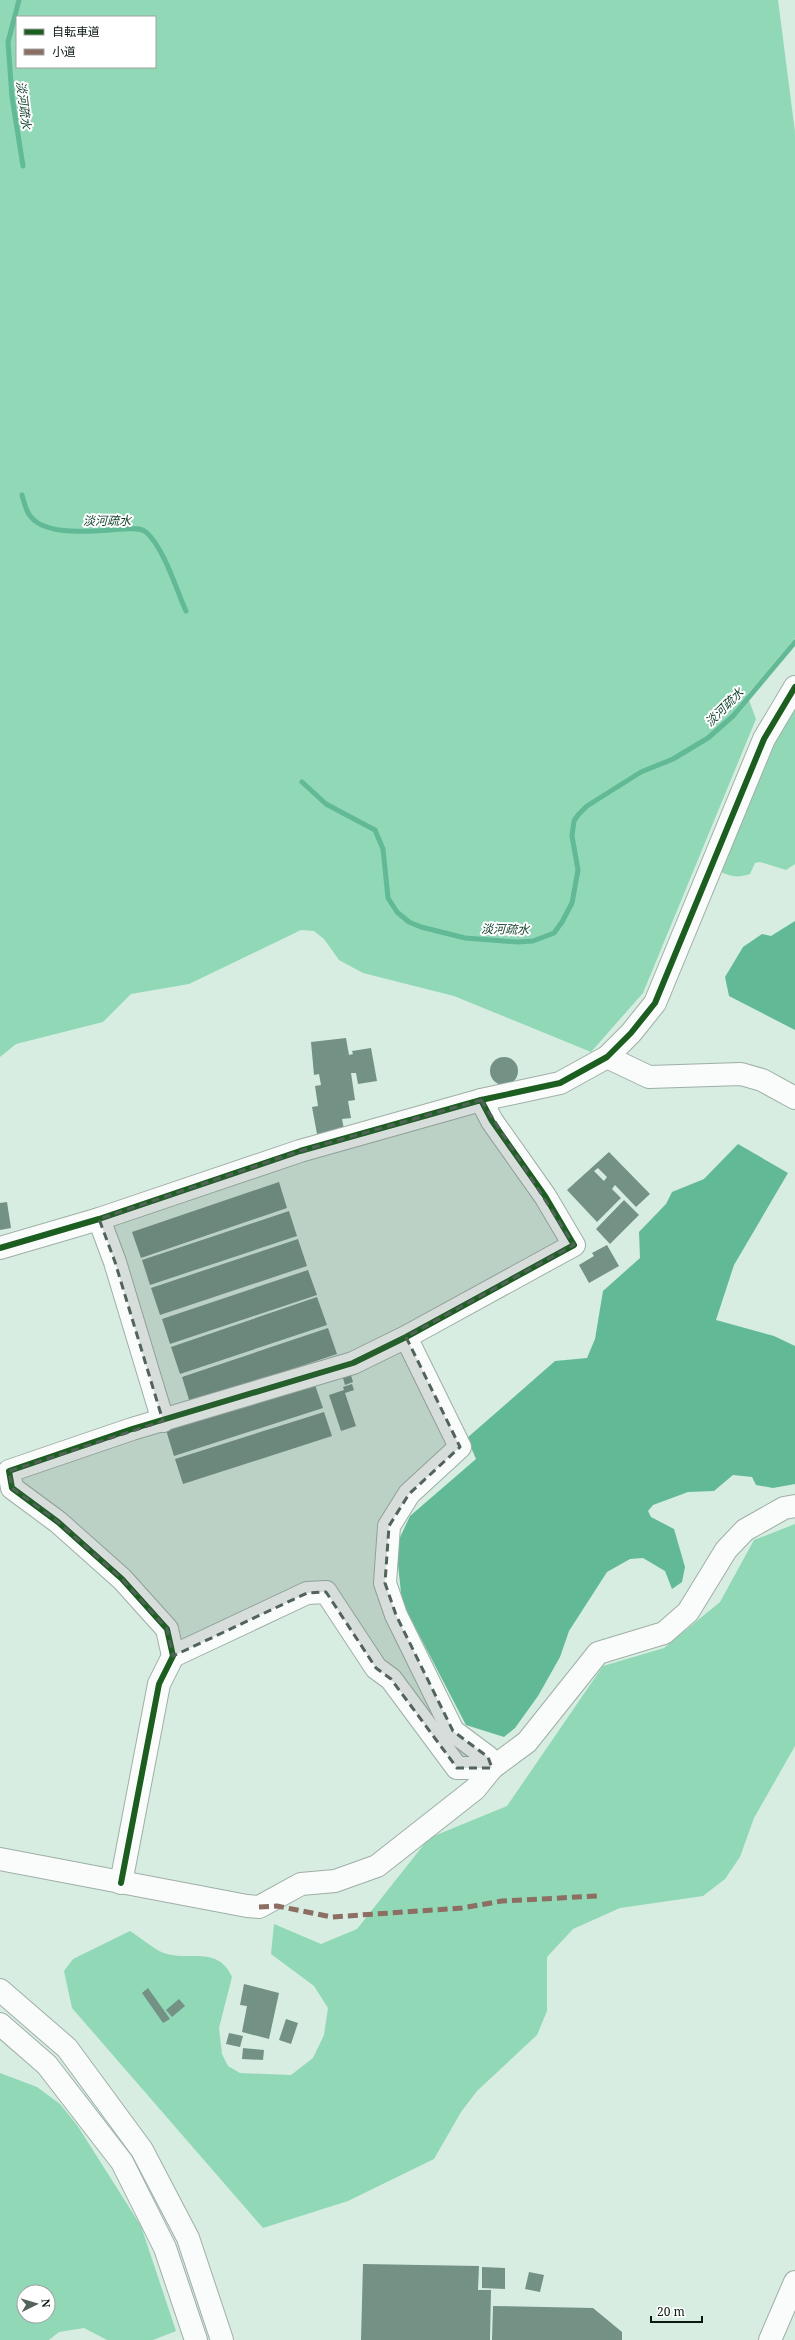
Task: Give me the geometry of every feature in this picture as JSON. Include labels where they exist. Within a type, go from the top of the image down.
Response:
[{"type":"street","points":[[0,1248],[99,1219],[300,1151],[480,1100],[560,1083],[607,1057],[631,1034],[655,1003],[764,739],[795,687]]},
{"type":"street","points":[[607,1057],[649,1077],[741,1074],[762,1080],[795,1098]]},
{"type":"street","points":[[173,1656],[167,1629],[122,1579],[58,1522],[6,1490],[9,1471],[132,1429],[353,1363],[406,1337],[574,1245],[545,1196],[492,1121],[480,1100]]},
{"type":"street","points":[[99,1219],[115,1262],[162,1421]]},
{"type":"street","points":[[406,1337],[460,1448],[409,1494],[388,1526],[385,1583],[396,1615],[453,1731],[488,1756],[492,1768]]},
{"type":"street","points":[[0,1858],[121,1883],[259,1907],[301,1884],[335,1881],[377,1866],[475,1790],[492,1768],[527,1742],[598,1653],[664,1633],[688,1612],[726,1550],[745,1530],[784,1508],[795,1506]]},
{"type":"street","points":[[121,1883],[159,1684],[173,1656],[307,1594],[326,1592],[376,1668],[391,1679],[458,1768],[492,1768]]},
{"type":"street","points":[[0,1990],[67,2048],[142,2150],[188,2238],[222,2340]]},
{"type":"street","points":[[0,2024],[47,2066],[122,2162],[165,2248],[196,2340]]},
{"type":"street","points":[[770,2340],[795,2282]]},
{"type":"highlighted area","points":[[481,1100],[574,1245],[406,1337],[460,1447],[409,1494],[389,1526],[385,1583],[396,1615],[453,1731],[488,1757],[492,1768],[457,1768],[391,1679],[376,1668],[326,1592],[307,1593],[173,1656],[167,1629],[122,1579],[58,1522],[12,1488],[9,1471],[163,1421],[115,1262],[99,1219],[300,1151]]},
{"type":"shaded area","points":[[0,0],[778,0],[795,132],[795,638],[747,695],[756,719],[643,993],[591,1052],[454,996],[363,973],[339,960],[324,939],[314,931],[301,930],[189,984],[131,994],[103,1022],[16,1044],[0,1057]]},
{"type":"shaded area","points":[[795,703],[795,864],[786,870],[760,862],[755,863],[750,874],[730,876],[719,871],[770,747]]},
{"type":"shaded area","points":[[795,921],[795,1030],[729,996],[725,977],[743,947],[762,934],[771,936]]},
{"type":"shaded area","points":[[738,1144],[788,1173],[734,1265],[716,1320],[774,1336],[795,1346],[795,1484],[773,1488],[756,1485],[752,1477],[733,1475],[714,1491],[688,1492],[653,1505],[648,1511],[651,1517],[674,1529],[685,1567],[682,1582],[672,1589],[665,1571],[643,1558],[630,1559],[607,1572],[569,1631],[560,1657],[538,1696],[515,1728],[504,1737],[466,1725],[402,1602],[396,1546],[410,1516],[476,1459],[467,1438],[555,1361],[587,1358],[595,1339],[603,1291],[640,1258],[639,1232],[666,1204],[672,1192],[704,1179]]},
{"type":"shaded area","points":[[795,1524],[795,1746],[754,1818],[740,1857],[725,1879],[703,1896],[620,1908],[573,1929],[547,1957],[547,2011],[537,2035],[477,2091],[461,2112],[434,2159],[348,2201],[263,2228],[72,2008],[64,1971],[73,1959],[130,1931],[155,1949],[164,1953],[184,1956],[202,1956],[219,1961],[226,1967],[232,1977],[219,2028],[222,2054],[228,2066],[240,2073],[291,2075],[313,2058],[324,2035],[328,2008],[314,1986],[271,1954],[274,1924],[321,1944],[357,1929],[429,1838],[507,1806],[603,1666],[664,1648],[720,1602],[754,1540]]},
{"type":"shaded area","points":[[0,2073],[37,2087],[60,2104],[77,2125],[141,2226],[176,2331],[153,2340],[107,2340],[84,2328],[59,2332],[49,2340],[0,2340]]},
{"type":"building","points":[[346,1038],[349,1055],[353,1054],[352,1051],[371,1048],[377,1081],[358,1084],[356,1073],[351,1073],[355,1100],[348,1101],[351,1118],[342,1119],[344,1129],[317,1134],[312,1107],[318,1106],[315,1086],[321,1085],[319,1074],[314,1075],[311,1042]]},
{"type":"building","points":[[504,1057],[514,1061],[518,1071],[514,1081],[504,1085],[494,1081],[490,1071],[494,1061]]},
{"type":"building","points":[[609,1152],[650,1194],[636,1207],[615,1185],[612,1189],[621,1198],[597,1222],[567,1190]],"holes":[[[598,1168],[607,1177],[604,1181],[594,1171]]]},
{"type":"building","points":[[279,1182],[287,1208],[141,1258],[132,1232]]},
{"type":"building","points":[[624,1200],[639,1215],[610,1244],[596,1229]]},
{"type":"building","points":[[7,1202],[11,1228],[0,1230],[0,1203]]},
{"type":"building","points":[[289,1211],[297,1236],[150,1285],[142,1260]]},
{"type":"building","points":[[298,1239],[307,1266],[160,1315],[151,1288]]},
{"type":"building","points":[[607,1245],[619,1266],[589,1283],[579,1265],[594,1256],[592,1253]]},
{"type":"building","points":[[308,1270],[317,1295],[170,1344],[162,1319]]},
{"type":"building","points":[[317,1297],[327,1325],[180,1374],[171,1347]]},
{"type":"building","points":[[328,1328],[337,1354],[190,1403],[182,1377]]},
{"type":"building","points":[[350,1372],[353,1382],[345,1385],[342,1375]]},
{"type":"building","points":[[314,1382],[323,1408],[174,1456],[166,1430]]},
{"type":"building","points":[[352,1384],[354,1390],[345,1393],[356,1426],[341,1431],[329,1395],[344,1390],[343,1387]]},
{"type":"building","points":[[324,1412],[332,1436],[183,1484],[175,1459]]},
{"type":"building","points":[[244,1984],[279,1993],[269,2039],[242,2032],[247,2006],[240,2005]]},
{"type":"building","points":[[148,1988],[170,2019],[163,2023],[142,1993]]},
{"type":"building","points":[[179,1999],[185,2006],[172,2017],[166,2010]]},
{"type":"building","points":[[286,2019],[298,2023],[291,2044],[279,2040]]},
{"type":"building","points":[[229,2033],[243,2036],[240,2047],[226,2044]]},
{"type":"building","points":[[243,2048],[264,2050],[263,2060],[242,2059]]},
{"type":"building","points":[[363,2264],[479,2266],[478,2290],[491,2290],[490,2340],[361,2340]]},
{"type":"building","points":[[482,2267],[505,2268],[505,2289],[482,2288]]},
{"type":"building","points":[[529,2272],[544,2275],[540,2292],[525,2289]]},
{"type":"building","points":[[493,2306],[593,2308],[622,2332],[622,2340],[492,2340]]},
{"type":"waterway","name":"淡河疏水","points":[[19,0],[8,42],[12,97],[23,166]]},
{"type":"waterway","name":"淡河疏水","points":[[22,495],[29,515],[39,523],[49,528],[74,531],[122,529],[144,530],[152,539],[164,558],[186,611]]},
{"type":"waterway","name":"淡河疏水","points":[[302,782],[326,804],[375,830],[383,849],[388,898],[397,912],[409,922],[421,927],[465,938],[517,942],[533,941],[554,933],[562,922],[572,903],[578,870],[572,836],[574,821],[578,815],[587,806],[641,772],[673,759],[708,738],[733,716],[795,642]]},
{"type":"marked path","points":[[259,1907],[277,1906],[332,1917],[462,1908],[502,1901],[598,1896]]},
{"type":"cycle path","points":[[0,1248],[99,1219],[300,1151],[481,1100],[560,1083],[607,1057],[631,1033],[655,1003],[764,739],[795,687]]},
{"type":"cycle path","points":[[121,1883],[159,1684],[173,1656],[167,1629],[122,1579],[58,1522],[12,1488],[9,1471],[132,1429],[353,1363],[406,1337],[574,1245],[545,1196],[492,1121],[481,1100]]}]
